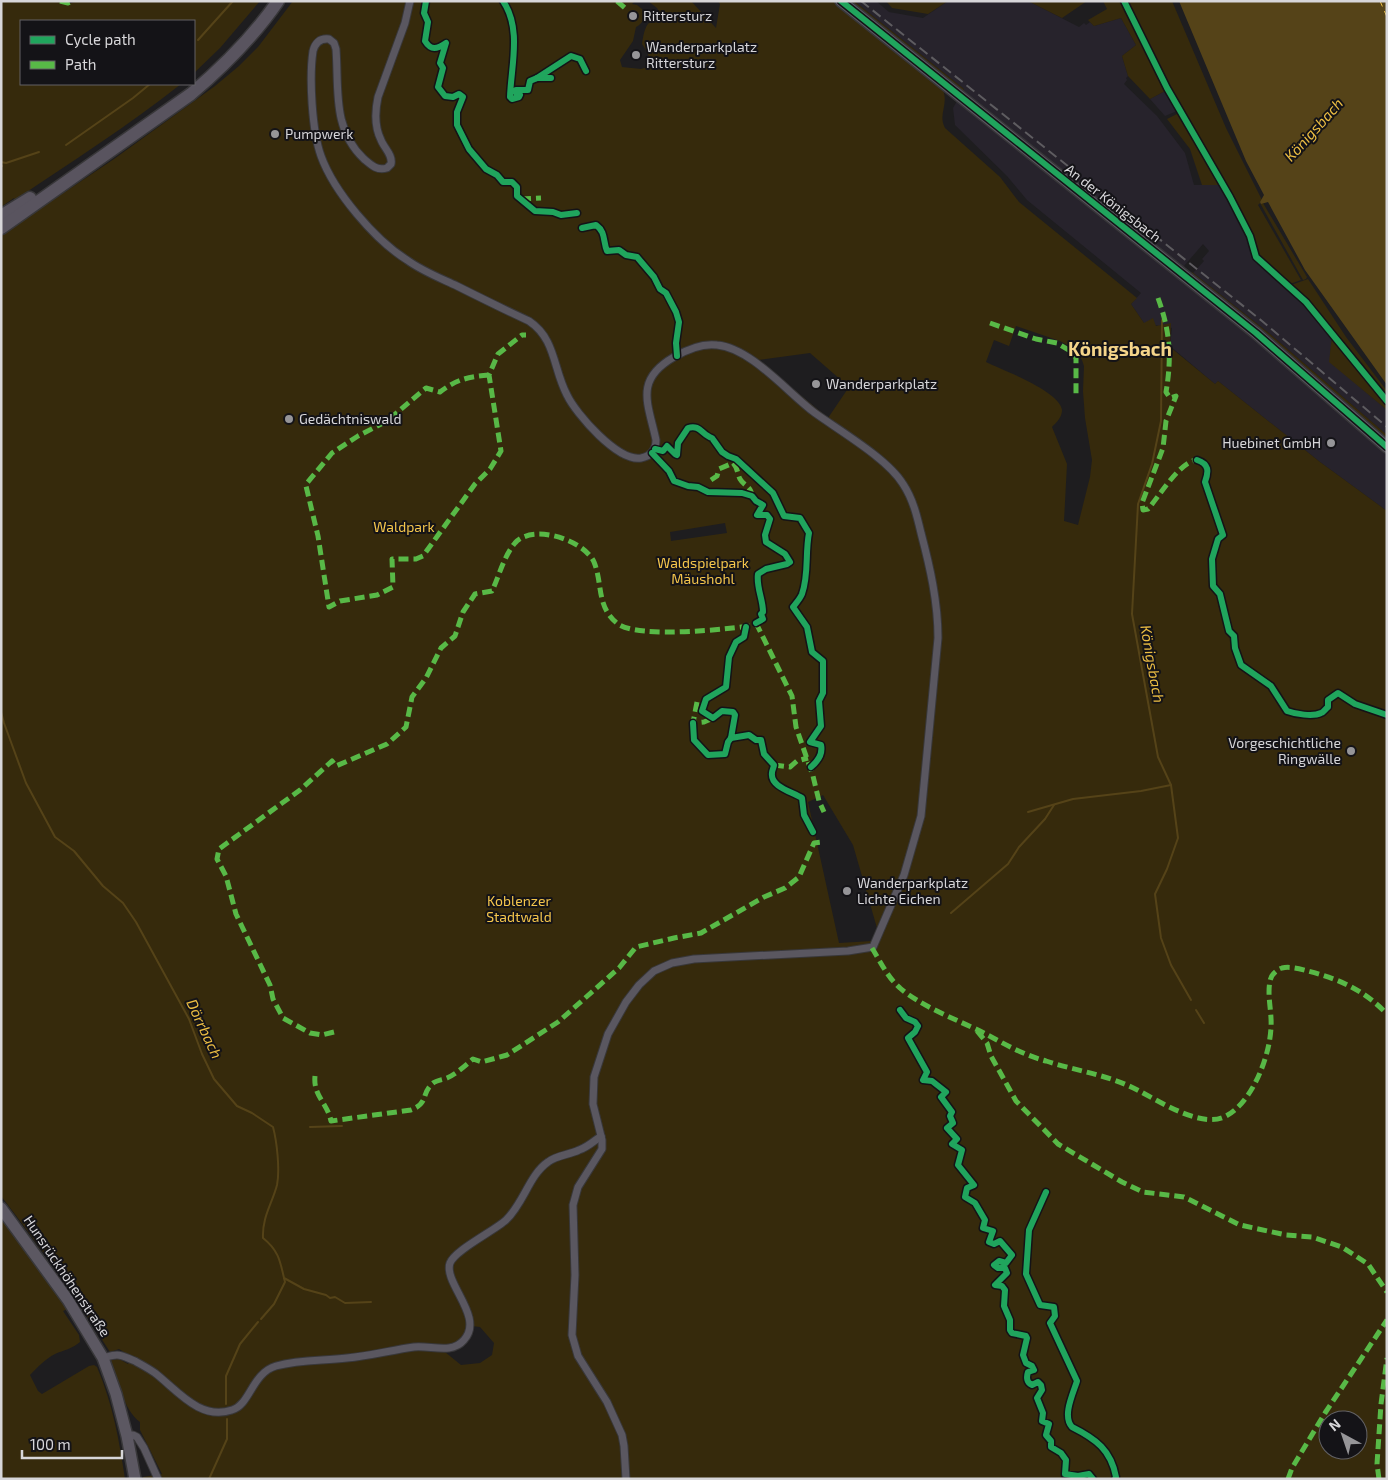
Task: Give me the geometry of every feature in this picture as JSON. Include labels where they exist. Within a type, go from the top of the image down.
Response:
[{"type":"highway","points":[[195,81],[233,44],[268,1]]},
{"type":"highway","points":[[1,228],[191,94],[218,71],[242,46],[278,1]]},
{"type":"highway","points":[[1,216],[106,146],[190,85]]},
{"type":"main road","name":"An der Königsbach","points":[[841,1],[1256,333],[1387,448]]},
{"type":"main road","name":"Hunsrückhöhenstraße","points":[[1,1208],[68,1300],[102,1358],[116,1394],[127,1436],[135,1479]]},
{"type":"street","points":[[410,1],[405,23],[375,110],[379,136],[392,161],[387,168],[378,169],[364,160],[352,145],[343,128],[338,103],[336,50],[334,43],[329,39],[321,39],[316,44],[312,53],[315,120],[321,157],[341,192],[377,235],[412,264],[537,327],[550,344],[563,386],[573,405],[606,442],[627,457],[640,458],[652,454],[655,449],[656,440],[647,390],[650,379],[659,367],[687,351],[709,345],[727,347],[744,355],[812,411],[884,462],[900,479],[913,503],[929,563],[937,611],[938,638],[922,812],[904,875],[874,946],[870,949],[848,951],[689,960],[666,965],[639,984],[621,1010],[608,1034],[594,1071],[593,1104],[603,1145],[600,1154],[580,1183],[574,1198],[575,1275],[572,1335],[578,1356],[609,1406],[622,1434],[626,1479]]},
{"type":"street","points":[[102,1358],[116,1355],[127,1358],[154,1372],[195,1406],[204,1410],[223,1412],[231,1411],[238,1407],[259,1377],[267,1370],[278,1366],[306,1360],[353,1358],[416,1347],[442,1349],[456,1347],[467,1337],[469,1319],[464,1300],[450,1275],[449,1268],[453,1258],[511,1215],[522,1200],[536,1172],[544,1165],[554,1158],[585,1148],[601,1136]]},
{"type":"street","points":[[127,1436],[133,1435],[139,1441],[158,1479]]},
{"type":"shaded area","points":[[854,1],[876,1],[889,12],[923,18],[948,1],[1028,1],[1079,27],[1084,23],[1086,25],[1090,22],[1094,26],[1121,18],[1136,45],[1122,56],[1128,76],[1124,84],[1157,116],[1185,153],[1194,185],[1220,185],[1249,236],[1254,258],[1301,298],[1332,336],[1330,362],[1387,410],[1387,435],[1270,334],[1193,273],[1204,261],[1202,259],[1209,251],[1203,244],[1178,275],[1312,385],[1387,455],[1387,511],[1320,462],[1218,381],[1215,384],[1170,346],[1172,328],[1144,323],[1131,304],[1141,293],[1027,200],[1007,176],[955,125],[953,108],[964,89]]},
{"type":"shaded area","points":[[1165,91],[1177,111],[1165,116],[1150,99]]},
{"type":"green space","points":[[1,1],[56,1],[67,4],[79,1],[260,1],[220,48],[195,72],[195,20],[20,20],[20,85],[180,85],[99,143],[15,200],[14,198],[1,207]]},
{"type":"green space","name":"Koblenzer Stadtwald","points":[[293,1],[635,1],[632,4],[642,9],[643,19],[641,24],[636,27],[633,41],[620,60],[622,67],[641,69],[648,67],[649,60],[642,44],[645,31],[648,24],[656,18],[659,12],[648,1],[691,1],[716,28],[720,4],[718,1],[836,1],[941,86],[945,98],[942,118],[945,128],[1000,177],[1019,202],[1137,298],[1131,304],[1144,323],[1153,318],[1156,326],[1171,323],[1170,347],[1215,384],[1218,381],[1320,462],[1387,511],[1387,1479],[143,1479],[143,1477],[162,1474],[140,1430],[140,1422],[129,1410],[125,1402],[111,1360],[119,1359],[128,1364],[132,1357],[119,1349],[110,1352],[57,1272],[1,1196],[1,235],[114,159],[215,86],[258,47]],"holes":[[[1016,326],[1060,341],[1073,348],[1082,360],[1084,366],[1085,418],[1092,460],[1090,477],[1078,525],[1064,521],[1067,464],[1052,427],[1061,415],[1062,410],[1059,403],[1052,396],[1029,382],[986,362],[994,340],[1009,346]],[[810,353],[849,387],[828,418],[758,360]],[[725,523],[727,533],[671,541],[670,532]],[[823,795],[853,845],[877,928],[872,941],[839,943],[808,802]],[[472,1326],[480,1327],[494,1343],[492,1355],[480,1363],[461,1365],[445,1352],[469,1338]]]},
{"type":"green space","points":[[846,1],[854,1],[964,89],[962,93]]},
{"type":"green space","points":[[886,1],[948,1],[928,14],[892,8]]},
{"type":"green space","points":[[1028,1],[1087,1],[1062,18]]},
{"type":"green space","points":[[1103,1],[1172,1],[1226,128],[1262,200],[1260,202],[1261,204],[1263,203],[1307,277],[1306,279],[1303,280],[1260,203],[1258,205],[1301,280],[1290,284],[1259,258],[1253,236],[1244,221],[1242,222],[1220,185],[1202,185],[1190,149],[1167,119],[1179,113],[1165,91],[1150,99],[1128,76],[1122,56],[1136,45],[1121,18],[1094,26],[1088,20],[1107,9]]},
{"type":"green space","points":[[1192,272],[1270,334],[1387,435],[1387,438],[1288,353],[1191,274]]},
{"type":"green space","points":[[1308,279],[1346,337],[1387,391],[1387,399],[1365,374],[1334,330],[1331,331],[1291,285]]},
{"type":"green space","points":[[1332,336],[1387,404],[1387,410],[1329,362]]},
{"type":"green space","points":[[1,1217],[67,1309],[63,1311],[79,1335],[80,1342],[51,1356],[30,1375],[38,1391],[42,1394],[89,1366],[94,1365],[97,1367],[115,1422],[125,1479],[1,1479]]},
{"type":"water","points":[[1179,1],[1387,1],[1387,385],[1305,270],[1268,202],[1261,204],[1260,202],[1264,195],[1246,161]]},
{"type":"waterway","points":[[198,40],[233,1]]},
{"type":"waterway","points":[[66,145],[149,85]]},
{"type":"waterway","points":[[1,162],[6,163],[39,152]]},
{"type":"waterway","name":"Königsbach","points":[[1162,320],[1161,421],[1152,464],[1138,504],[1132,614],[1158,757],[1171,785],[1178,838],[1167,869],[1155,894],[1161,938],[1171,965],[1191,1000]]},
{"type":"waterway","name":"Dörrbach","points":[[1,712],[26,783],[55,837],[74,851],[103,886],[123,903],[136,922],[189,1019],[214,1079],[237,1106],[252,1113],[273,1127],[278,1156],[278,1179],[266,1217],[263,1238],[278,1256],[284,1278],[304,1289],[326,1295],[330,1298],[335,1297],[345,1303],[371,1302]]},
{"type":"waterway","points":[[1028,812],[1073,799],[1141,791],[1171,785]]},
{"type":"waterway","points":[[951,913],[1008,864],[1019,847],[1045,819],[1054,805]]},
{"type":"waterway","name":"Königsbach","points":[[1196,1010],[1204,1023]]},
{"type":"waterway","points":[[310,1127],[342,1126]]},
{"type":"waterway","points":[[261,1319],[274,1304],[285,1282],[284,1278]]},
{"type":"waterway","points":[[226,1404],[226,1376],[240,1344],[258,1322]]},
{"type":"waterway","points":[[209,1479],[227,1439],[227,1419]]},
{"type":"ferry route","points":[[1380,1],[1387,17]]},
{"type":"railway","points":[[861,1],[1262,321],[1387,427]]},
{"type":"marked path","points":[[60,1],[68,3],[73,1]]},
{"type":"marked path","points":[[617,1],[625,8]]},
{"type":"marked path","points":[[521,199],[541,198]]},
{"type":"marked path","points":[[1158,298],[1169,344],[1166,392],[1170,398],[1176,396],[1166,421],[1163,448],[1142,503],[1143,510],[1148,509],[1179,471],[1193,461],[1200,460]]},
{"type":"marked path","points":[[990,323],[1036,339],[1057,343],[1072,352],[1076,358],[1076,395]]},
{"type":"marked path","points":[[489,375],[463,379],[440,392],[426,388],[387,421],[358,436],[332,453],[307,483],[306,486],[318,536],[329,607],[340,601],[377,595],[393,587],[392,559],[416,559],[423,556],[475,484],[490,469],[501,451],[489,375],[498,354],[522,335],[526,335]]},
{"type":"marked path","points":[[733,463],[740,479],[749,488],[752,496]]},
{"type":"marked path","points":[[711,480],[717,476],[719,469],[733,463]]},
{"type":"marked path","points":[[334,1032],[322,1035],[310,1033],[283,1018],[273,999],[270,985],[236,914],[226,876],[217,859],[219,849],[300,790],[332,761],[336,766],[387,744],[406,727],[412,697],[426,678],[441,648],[455,636],[463,612],[475,594],[492,591],[508,554],[515,543],[523,537],[545,534],[569,541],[580,547],[594,562],[606,610],[618,624],[629,629],[685,632],[757,625],[792,696],[796,727],[824,812]]},
{"type":"marked path","points":[[697,702],[693,723],[704,722],[713,718]]},
{"type":"marked path","points":[[774,765],[790,767],[797,761],[808,758]]},
{"type":"marked path","points":[[315,1076],[316,1089],[331,1121],[411,1110],[423,1101],[427,1091],[434,1083],[454,1074],[473,1059],[482,1062],[507,1055],[558,1022],[619,968],[636,947],[701,933],[764,897],[785,888],[799,877],[814,843],[823,842]]},
{"type":"marked path","points":[[872,948],[884,969],[896,984],[928,1006],[1012,1048],[1056,1064],[1119,1082],[1175,1110],[1201,1119],[1213,1120],[1224,1117],[1234,1111],[1243,1102],[1258,1078],[1270,1039],[1270,981],[1278,970],[1285,967],[1295,968],[1341,982],[1369,998],[1387,1014]]},
{"type":"marked path","points":[[977,1031],[987,1043],[991,1056],[1016,1101],[1058,1144],[1122,1182],[1143,1192],[1184,1197],[1240,1225],[1286,1235],[1312,1237],[1342,1247],[1368,1264],[1387,1292]]},
{"type":"marked path","points":[[1288,1479],[1292,1468],[1325,1413],[1387,1320]]},
{"type":"marked path","points":[[1379,1479],[1377,1464],[1381,1404],[1387,1358]]},
{"type":"cycle path","points":[[426,1],[424,13],[428,22],[425,41],[432,48],[440,47],[446,43],[440,63],[443,68],[438,87],[445,96],[453,97],[459,94],[463,97],[457,112],[457,125],[469,149],[486,169],[497,175],[503,182],[512,182],[517,187],[517,196],[535,211],[553,212],[561,215],[577,213]]},
{"type":"cycle path","points":[[503,1],[509,12],[514,36],[510,97],[512,99],[519,97],[520,95],[516,93],[516,90],[528,90],[530,81],[537,78],[551,78]]},
{"type":"cycle path","points":[[841,1],[1256,333],[1387,447]]},
{"type":"cycle path","points":[[1124,1],[1167,88],[1230,197],[1250,236],[1256,257],[1306,302],[1387,401]]},
{"type":"cycle path","points":[[537,78],[571,56],[580,59],[586,71]]},
{"type":"cycle path","points":[[582,228],[596,225],[603,234],[607,251],[619,250],[626,255],[637,257],[654,277],[660,289],[666,293],[679,322],[676,343],[677,356]]},
{"type":"cycle path","points":[[655,449],[663,451],[667,446],[677,455],[678,443],[688,428],[695,427],[712,438],[722,452],[736,459],[773,493],[784,516],[800,518],[809,533],[804,587],[801,596],[793,607],[807,627],[812,652],[823,661],[823,693],[819,701],[821,726],[810,742],[821,745],[821,752],[811,767]]},
{"type":"cycle path","points":[[652,453],[669,471],[674,481],[698,487],[708,492],[742,493],[752,496],[763,505],[757,515],[767,515],[770,519],[765,535],[766,542],[785,554],[790,562],[766,569],[758,574],[763,619],[756,623]]},
{"type":"cycle path","points":[[1197,460],[1207,468],[1205,482],[1223,535],[1218,539],[1212,559],[1213,586],[1220,594],[1229,631],[1234,636],[1235,648],[1241,665],[1271,686],[1287,711],[1309,715],[1321,713],[1328,707],[1328,700],[1338,693],[1355,704],[1387,715]]},
{"type":"cycle path","points":[[746,627],[744,637],[736,642],[729,657],[726,687],[706,699],[702,711],[713,718],[722,711],[733,712],[735,715],[731,738],[749,735],[756,740],[761,740],[764,754],[774,765],[772,778],[778,785],[802,798],[804,815],[813,832]]},
{"type":"cycle path","points":[[693,723],[694,740],[708,755],[725,754],[731,738]]},
{"type":"cycle path","points":[[900,1010],[906,1018],[915,1022],[918,1026],[915,1032],[908,1038],[927,1072],[923,1080],[932,1081],[946,1092],[941,1097],[952,1112],[950,1116],[953,1123],[947,1128],[957,1139],[952,1144],[962,1150],[958,1165],[974,1185],[967,1188],[965,1197],[975,1203],[985,1220],[983,1228],[993,1231],[989,1242],[994,1244],[1000,1241],[1012,1255],[1006,1263],[999,1261],[994,1265],[998,1268],[1005,1268],[1007,1273],[995,1285],[1002,1286],[1005,1290],[1004,1306],[1010,1320],[1010,1330],[1012,1333],[1026,1336],[1027,1338],[1023,1355],[1026,1363],[1032,1366],[1034,1370],[1028,1372],[1027,1380],[1032,1385],[1038,1382],[1041,1385],[1042,1390],[1037,1398],[1043,1413],[1042,1421],[1049,1424],[1046,1435],[1051,1441],[1051,1447],[1061,1453],[1066,1460],[1065,1474],[1078,1476],[1089,1474],[1093,1479]]},
{"type":"cycle path","points":[[1046,1192],[1029,1230],[1026,1274],[1040,1305],[1054,1307],[1055,1316],[1050,1323],[1077,1381],[1069,1405],[1069,1422],[1072,1427],[1095,1441],[1106,1452],[1114,1468],[1115,1479]]},
{"type":"place","name":"Rittersturz","points":[[633,16]]},
{"type":"place","name":"Wanderparkplatz Rittersturz","points":[[636,55]]},
{"type":"place","name":"Pumpwerk","points":[[275,134]]},
{"type":"place","name":"Wanderparkplatz","points":[[816,384]]},
{"type":"place","name":"Gedächtniswald","points":[[289,419]]},
{"type":"place","name":"Huebinet GmbH","points":[[1331,443]]},
{"type":"place","name":"Vorgeschichtliche Ringwälle","points":[[1351,751]]},
{"type":"place","name":"Wanderparkplatz Lichte Eichen","points":[[847,891]]},
{"type":"district","name":"Königsbach","points":[[1120,349]]},
{"type":"park label","name":"Waldpark","points":[[404,527]]},
{"type":"park label","name":"Waldspielpark Mäushohl","points":[[703,572]]}]
